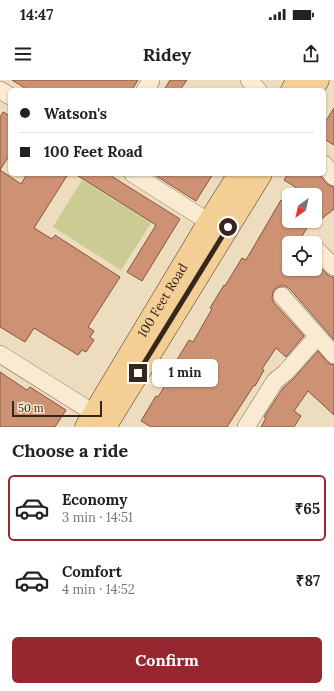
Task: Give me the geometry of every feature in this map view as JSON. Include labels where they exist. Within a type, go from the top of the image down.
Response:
[{"type":"main road","name":"100 Feet Road","points":[[102,423],[209,222],[238,176]]},
{"type":"main road","name":"100 Feet Road","points":[[102,423],[259,176]]},
{"type":"street","points":[[146,88],[151,81],[149,80]]},
{"type":"street","points":[[249,80],[256,88]]},
{"type":"street","points":[[326,167],[334,177]]},
{"type":"street","points":[[136,176],[209,222]]},
{"type":"street","points":[[322,254],[334,267]]},
{"type":"street","points":[[282,296],[334,356]]},
{"type":"street","points":[[246,427],[275,381],[286,372],[318,337]]},
{"type":"street","points":[[0,354],[102,423]]},
{"type":"green space","points":[[82,180],[151,223],[121,270],[53,227]]},
{"type":"building","points":[[12,80],[138,80],[133,88],[25,88]]},
{"type":"building","points":[[170,80],[187,80],[181,88],[165,88]]},
{"type":"building","points":[[334,108],[334,145],[326,140],[326,121]]},
{"type":"building","points":[[3,112],[8,115],[8,157],[0,170],[0,117]]},
{"type":"building","points":[[0,170],[21,184],[26,176],[67,176],[34,228],[52,239],[55,235],[120,277],[88,327],[94,331],[90,337],[94,340],[86,352],[82,350],[78,355],[34,328],[25,342],[0,327]]},
{"type":"building","points":[[78,176],[111,176],[180,219],[142,281],[127,272],[156,225]]},
{"type":"building","points":[[156,176],[212,176],[196,201]]},
{"type":"building","points":[[287,176],[321,176],[326,183],[334,187],[334,209],[322,218],[322,188],[297,188],[284,180]]},
{"type":"building","points":[[281,200],[282,228],[307,228],[302,236],[282,236],[282,276],[322,276],[322,269],[331,277],[334,277],[334,340],[290,289],[285,286],[280,286],[273,292],[272,298],[274,303],[304,336],[286,357],[276,348],[262,369],[264,370],[255,386],[254,385],[227,427],[151,427],[141,421],[178,364],[175,363],[189,340],[193,342],[212,309],[210,308],[224,285],[225,286],[242,258],[246,260]]},
{"type":"building","points":[[318,351],[327,362],[334,365],[334,415],[308,391],[294,411],[301,416],[294,427],[261,427],[266,418],[264,417],[283,388]]},
{"type":"building","points":[[0,372],[27,390],[30,387],[66,410],[55,427],[0,427]]},
{"type":"route","points":[[138,373],[228,227]]}]
